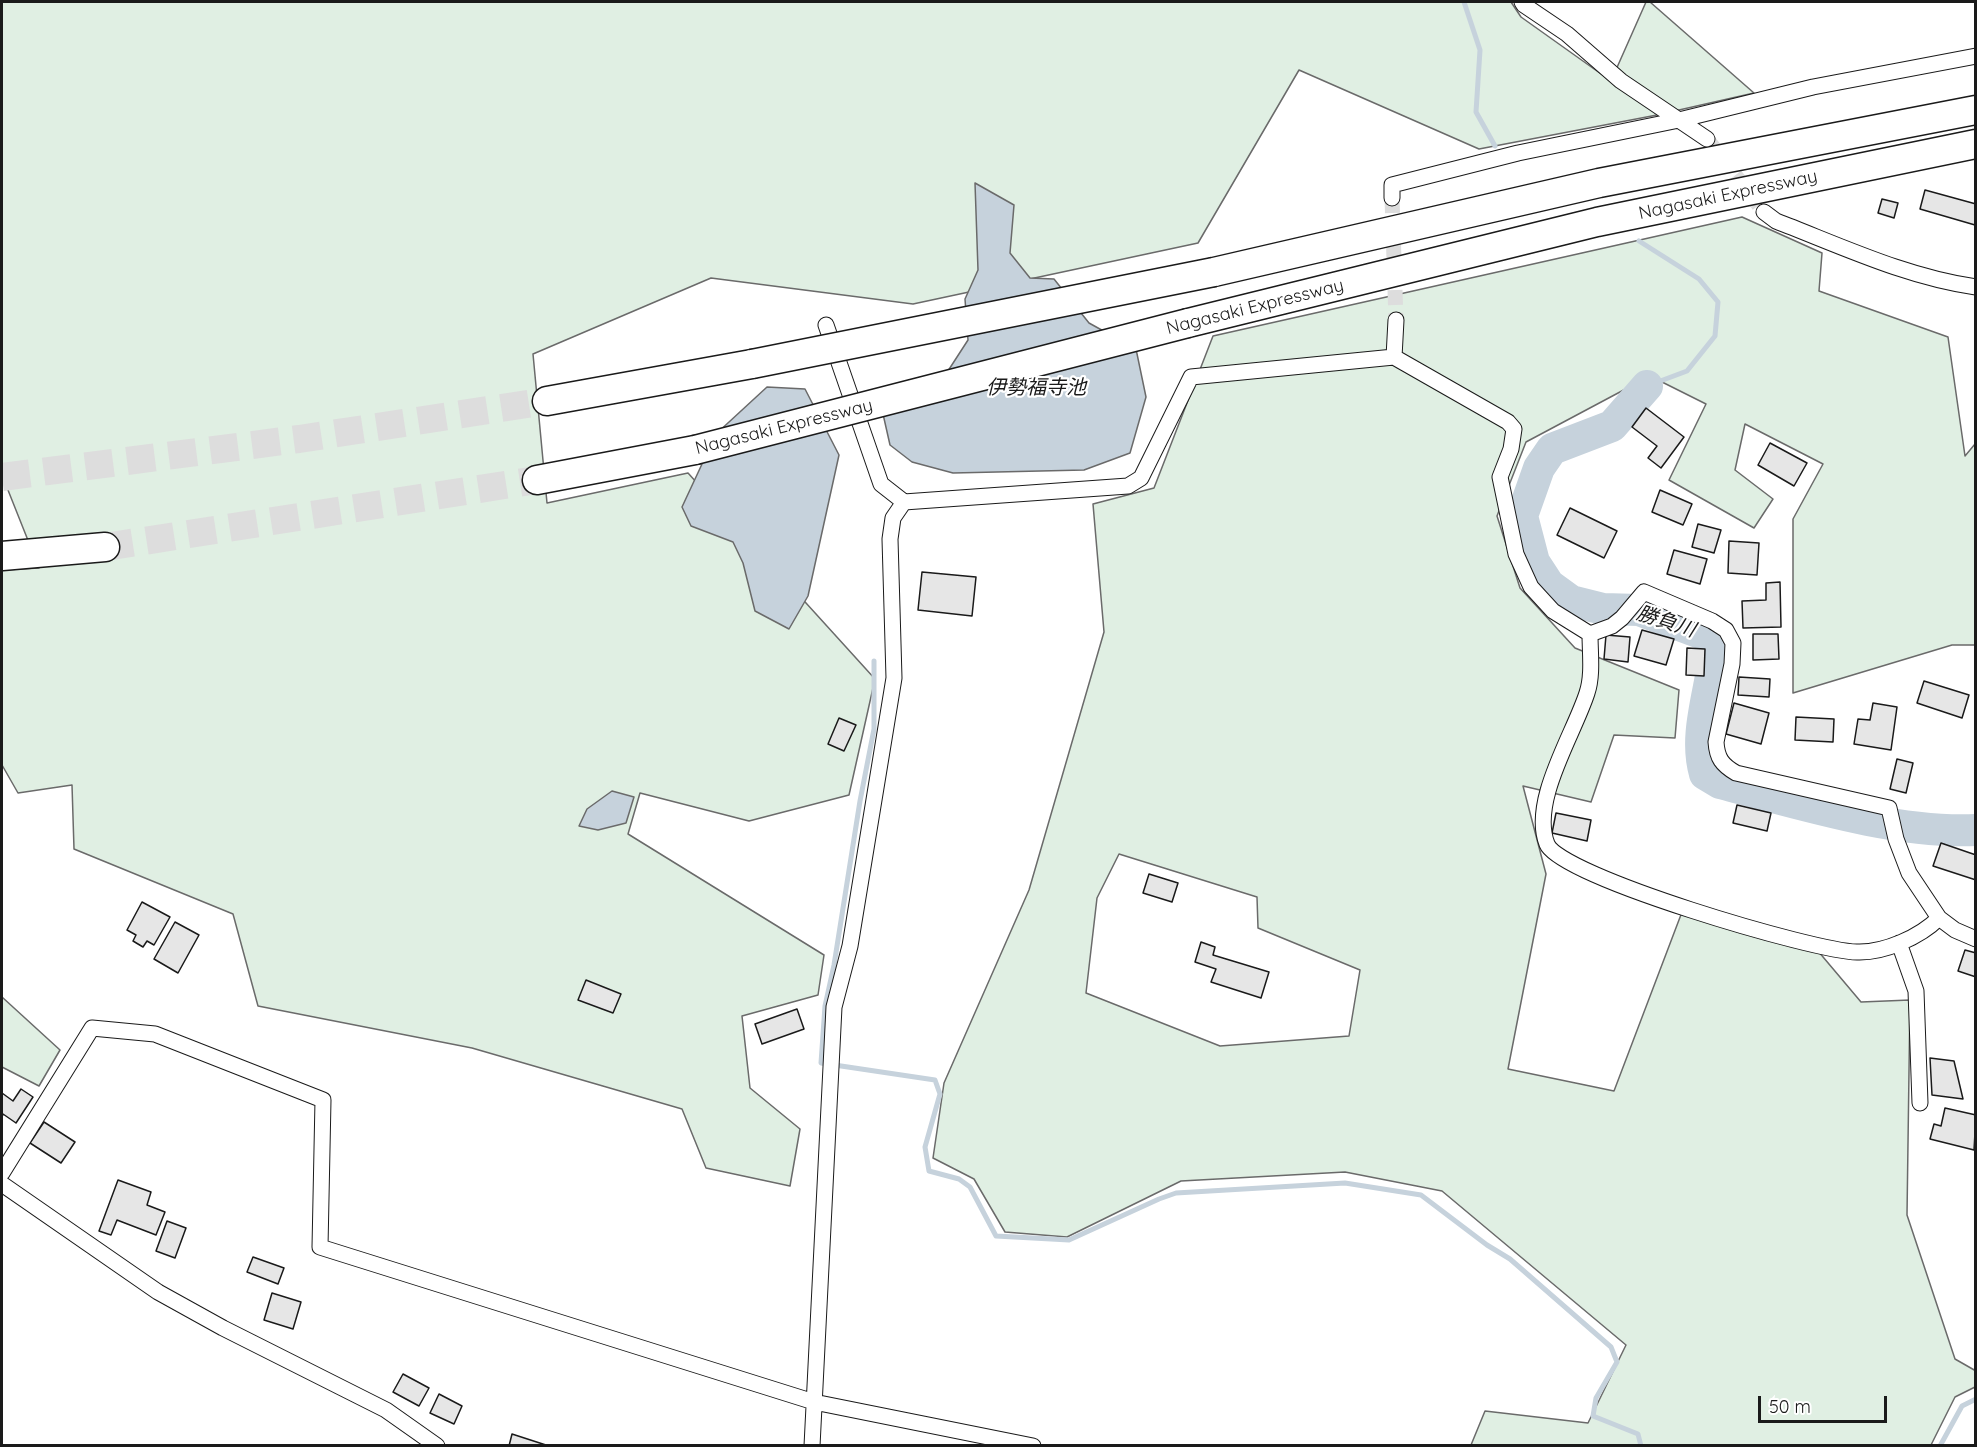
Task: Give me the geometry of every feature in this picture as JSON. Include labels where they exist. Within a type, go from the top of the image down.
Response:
[{"type":"highway","name":"Nagasaki Expressway","points":[[547,401],[752,364],[1215,272],[1599,183],[1976,110]]},
{"type":"highway","name":"Nagasaki Expressway","points":[[537,480],[695,450],[1188,323],[1597,222],[1976,144]]},
{"type":"highway","points":[[2,556],[105,547]]},
{"type":"street","points":[[1522,2],[1567,34],[1621,81],[1707,139]]},
{"type":"street","points":[[1392,198],[1392,185],[1518,153],[1679,120],[1813,87],[1976,56]]},
{"type":"street","points":[[1764,212],[1776,221],[1907,272],[1976,287]]},
{"type":"street","points":[[1394,357],[1396,320]]},
{"type":"street","points":[[826,325],[881,484],[904,502],[1128,486],[1141,478],[1191,377],[1394,357],[1508,422],[1514,429],[1511,449],[1500,477],[1516,554],[1531,587],[1553,611],[1590,634]]},
{"type":"street","points":[[812,1446],[834,1007],[850,946],[894,678],[890,539],[893,518],[904,502]]},
{"type":"street","points":[[1590,634],[1612,626],[1644,592],[1712,621],[1726,630],[1733,643],[1732,664],[1716,742],[1717,755],[1724,766],[1736,774],[1889,808],[1896,839],[1909,873],[1939,918],[1955,930],[1976,939]]},
{"type":"street","points":[[1590,634],[1591,662],[1588,692],[1563,747],[1545,804],[1543,826],[1547,846],[1559,857],[1638,892],[1829,949],[1858,953],[1899,943],[1929,928],[1939,918]]},
{"type":"street","points":[[1899,943],[1917,991],[1920,1103]]},
{"type":"street","points":[[2,1173],[92,1028],[155,1034],[323,1100],[320,1247],[814,1402],[1033,1446]]},
{"type":"street","points":[[2,1184],[158,1292],[223,1328],[386,1410],[437,1446]]},
{"type":"green space","points":[[2,2],[1511,2],[1521,17],[1611,81],[1646,2],[1650,2],[1754,93],[1657,115],[1479,149],[1299,70],[1198,243],[913,304],[711,278],[533,354],[547,503],[688,473],[875,679],[849,795],[749,821],[640,793],[628,834],[824,955],[818,995],[742,1016],[750,1088],[800,1129],[790,1186],[706,1168],[682,1109],[472,1048],[258,1006],[233,914],[74,849],[72,785],[18,793],[2,765],[2,570],[39,568],[2,475]]},
{"type":"green space","points":[[1742,217],[1822,253],[1819,291],[1948,337],[1965,456],[1975,444],[1975,645],[1952,645],[1793,693],[1793,519],[1823,464],[1745,424],[1735,470],[1773,499],[1754,528],[1669,480],[1706,404],[1650,376],[1526,442],[1497,516],[1520,588],[1575,648],[1679,690],[1675,738],[1614,735],[1591,802],[1523,786],[1546,874],[1508,1069],[1614,1091],[1682,912],[1818,951],[1861,1002],[1910,1000],[1907,1215],[1955,1359],[1976,1371],[1975,1387],[1955,1397],[1931,1445],[1471,1445],[1485,1411],[1588,1423],[1626,1345],[1442,1191],[1345,1172],[1181,1181],[1067,1237],[1005,1232],[974,1179],[933,1158],[944,1083],[1029,890],[1104,632],[1093,504],[1154,488],[1213,336]],"holes":[[[1119,854],[1257,897],[1258,928],[1360,970],[1349,1036],[1220,1046],[1086,993],[1097,898]]]},
{"type":"green space","points":[[2,997],[60,1050],[39,1086],[2,1067]]},
{"type":"water","name":"伊勢福寺池","points":[[975,183],[1014,205],[1010,253],[1030,278],[1054,279],[1089,323],[1136,349],[1146,397],[1130,453],[1084,470],[953,473],[912,462],[890,445],[883,414],[946,374],[968,340],[965,299],[978,270]]},
{"type":"water","points":[[767,387],[805,389],[839,455],[808,596],[789,629],[755,611],[743,563],[733,542],[691,526],[682,507],[716,434]]},
{"type":"water","points":[[612,791],[634,797],[626,823],[598,830],[579,826],[587,809]]},
{"type":"building","points":[[1925,190],[1976,204],[1975,225],[1920,209]]},
{"type":"building","points":[[1882,199],[1898,203],[1894,218],[1878,213]]},
{"type":"building","points":[[1646,408],[1684,437],[1661,468],[1648,458],[1657,446],[1632,427]]},
{"type":"building","points":[[1770,443],[1807,463],[1794,486],[1758,465]]},
{"type":"building","points":[[1660,490],[1692,504],[1683,525],[1652,512]]},
{"type":"building","points":[[1570,508],[1617,531],[1604,558],[1557,535]]},
{"type":"building","points":[[1698,524],[1721,530],[1714,553],[1692,547]]},
{"type":"building","points":[[1729,541],[1759,543],[1757,575],[1728,573]]},
{"type":"building","points":[[1674,550],[1707,559],[1700,584],[1667,574]]},
{"type":"building","points":[[922,572],[976,577],[972,616],[918,610]]},
{"type":"building","points":[[1780,582],[1781,627],[1743,628],[1742,601],[1766,600],[1766,583]]},
{"type":"building","points":[[1642,630],[1674,639],[1666,665],[1634,656]]},
{"type":"building","points":[[1753,634],[1778,634],[1779,659],[1753,660]]},
{"type":"building","points":[[1606,635],[1630,637],[1628,662],[1604,659]]},
{"type":"building","points":[[1687,648],[1705,649],[1704,676],[1686,675]]},
{"type":"building","points":[[1739,677],[1770,679],[1769,697],[1738,695]]},
{"type":"building","points":[[1924,681],[1969,695],[1962,718],[1917,703]]},
{"type":"building","points":[[1734,703],[1769,713],[1761,744],[1726,734]]},
{"type":"building","points":[[1873,703],[1897,707],[1891,750],[1854,744],[1858,719],[1870,720]]},
{"type":"building","points":[[1796,717],[1834,719],[1833,742],[1795,740]]},
{"type":"building","points":[[839,718],[856,725],[844,751],[828,744]]},
{"type":"building","points":[[1897,759],[1913,763],[1906,793],[1890,789]]},
{"type":"building","points":[[1737,805],[1771,813],[1767,831],[1733,823]]},
{"type":"building","points":[[1556,813],[1591,820],[1587,841],[1552,833]]},
{"type":"building","points":[[1941,843],[1976,855],[1976,880],[1933,866]]},
{"type":"building","points":[[1149,874],[1178,883],[1172,902],[1143,893]]},
{"type":"building","points":[[142,902],[170,917],[154,945],[147,941],[143,947],[133,941],[136,935],[127,930]]},
{"type":"building","points":[[175,922],[199,935],[178,973],[154,959]]},
{"type":"building","points":[[1201,942],[1215,947],[1213,955],[1269,972],[1261,998],[1211,982],[1216,969],[1195,962]]},
{"type":"building","points":[[1965,950],[1976,953],[1976,977],[1958,971]]},
{"type":"building","points":[[586,980],[621,994],[613,1013],[578,1000]]},
{"type":"building","points":[[797,1009],[804,1029],[762,1044],[755,1024]]},
{"type":"building","points":[[1930,1058],[1954,1061],[1963,1099],[1932,1095]]},
{"type":"building","points":[[21,1089],[33,1097],[16,1123],[3,1114],[2,1117],[2,1093],[13,1101]]},
{"type":"building","points":[[1945,1108],[1976,1115],[1974,1150],[1930,1139],[1934,1124],[1941,1126]]},
{"type":"building","points":[[44,1122],[75,1142],[61,1163],[30,1143]]},
{"type":"building","points":[[118,1180],[151,1192],[147,1205],[165,1212],[156,1235],[117,1220],[111,1235],[99,1231]]},
{"type":"building","points":[[167,1221],[186,1228],[175,1258],[156,1251]]},
{"type":"building","points":[[253,1257],[284,1268],[278,1284],[247,1272]]},
{"type":"building","points":[[272,1293],[301,1302],[293,1329],[264,1320]]},
{"type":"building","points":[[403,1374],[429,1388],[419,1406],[393,1392]]},
{"type":"building","points":[[439,1394],[462,1406],[454,1424],[430,1413]]},
{"type":"building","points":[[512,1434],[549,1446],[509,1446]]},
{"type":"waterway","points":[[1464,2],[1480,50],[1476,112],[1495,146]]},
{"type":"waterway","points":[[1639,241],[1699,279],[1718,302],[1715,336],[1687,371],[1647,386]]},
{"type":"waterway","name":"勝負川","points":[[1647,386],[1612,426],[1552,449],[1539,468],[1522,516],[1534,562],[1549,585],[1571,601],[1603,609],[1639,610],[1706,635],[1715,648],[1702,727],[1702,758],[1705,774],[1720,783],[1847,816],[1913,827],[1976,830]]},
{"type":"waterway","points":[[874,661],[874,729],[825,1006],[821,1063],[935,1080],[940,1094],[925,1147],[929,1171],[959,1179],[970,1187],[996,1236],[1069,1240],[1176,1193],[1345,1183],[1421,1195],[1487,1245],[1510,1259],[1611,1347],[1617,1362],[1596,1398],[1593,1416],[1638,1434],[1641,1446]]},
{"type":"waterway","points":[[1940,1446],[1962,1406],[1976,1399]]},
{"type":"tunnel","points":[[1707,139],[1764,212]]},
{"type":"tunnel","points":[[1392,198],[1396,320]]},
{"type":"tunnel","points":[[2,477],[299,439],[547,401]]},
{"type":"tunnel","points":[[105,547],[537,480]]}]
